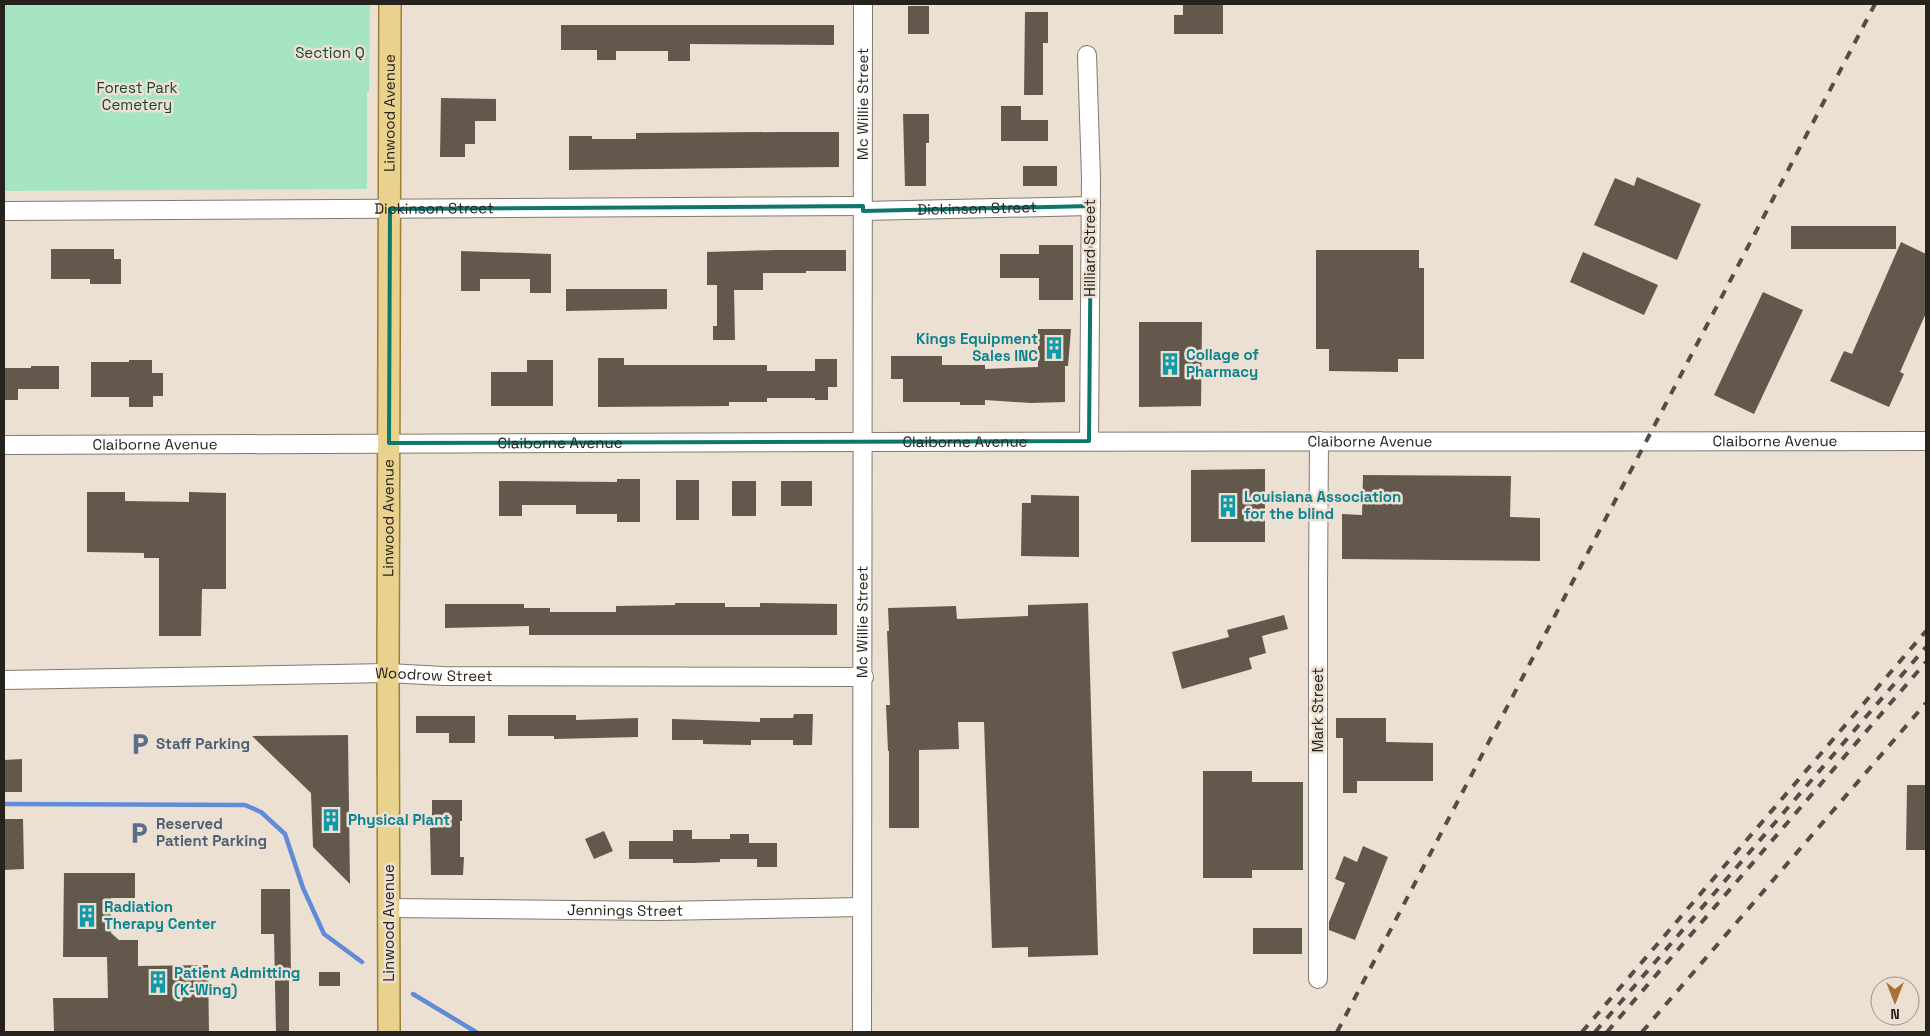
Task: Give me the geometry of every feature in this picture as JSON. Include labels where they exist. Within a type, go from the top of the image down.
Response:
[{"type":"main road","name":"Linwood Avenue","points":[[389,1026],[390,4]]},
{"type":"street","name":"Mc Willie Street","points":[[862,1032],[861,907],[864,677],[863,4]]},
{"type":"street","name":"Hilliard Street","points":[[1087,55],[1091,206],[1089,441]]},
{"type":"street","name":"Dickinson Street","points":[[4,212],[1091,206]]},
{"type":"street","name":"Claiborne Avenue","points":[[4,445],[1089,441],[1926,441]]},
{"type":"street","name":"Mark Street","points":[[1318,979],[1319,441]]},
{"type":"street","name":"Woodrow Street","points":[[4,680],[388,673],[443,676],[864,677]]},
{"type":"street","name":"Jennings Street","points":[[389,908],[661,910],[861,907]]},
{"type":"highlighted area","points":[[863,206],[863,211],[1091,206],[1089,441],[389,443],[390,209]]},
{"type":"green space","name":"Forest Park Cemetery","points":[[4,4],[370,4],[369,91],[367,92],[367,189],[4,191]]},
{"type":"building","points":[[1183,4],[1223,4],[1223,34],[1174,34],[1174,15],[1183,15]]},
{"type":"building","points":[[908,6],[929,6],[929,34],[908,34]]},
{"type":"building","points":[[1025,12],[1048,12],[1048,43],[1043,43],[1043,95],[1024,95]]},
{"type":"building","points":[[561,25],[834,25],[834,45],[690,44],[690,61],[668,61],[668,51],[616,51],[616,60],[597,60],[597,50],[561,50]]},
{"type":"building","points":[[441,98],[496,99],[496,121],[475,121],[475,144],[465,144],[465,157],[440,157]]},
{"type":"building","points":[[1001,106],[1021,106],[1021,120],[1048,120],[1048,141],[1001,141]]},
{"type":"building","points":[[903,114],[929,114],[929,143],[926,143],[926,186],[905,186]]},
{"type":"building","points":[[839,132],[839,167],[569,170],[569,136],[592,136],[592,139],[636,139],[636,133]]},
{"type":"building","points":[[1023,166],[1057,166],[1057,186],[1023,186]]},
{"type":"building","points":[[1637,177],[1701,204],[1677,260],[1594,225],[1615,178],[1634,186]]},
{"type":"building","points":[[1791,226],[1896,226],[1896,249],[1791,249]]},
{"type":"building","points":[[1901,242],[1926,254],[1926,313],[1900,372],[1904,374],[1889,407],[1830,381],[1844,351],[1852,354]]},
{"type":"building","points":[[1039,245],[1073,245],[1073,300],[1039,300],[1039,278],[1000,278],[1000,254],[1039,254]]},
{"type":"building","points":[[51,249],[114,249],[114,259],[121,259],[121,284],[90,284],[90,279],[51,279]]},
{"type":"building","points":[[846,250],[846,271],[763,273],[763,290],[734,290],[735,340],[713,340],[713,326],[717,326],[717,285],[707,285],[707,252]]},
{"type":"building","points":[[1316,250],[1419,250],[1419,268],[1424,268],[1424,359],[1398,359],[1398,372],[1329,371],[1329,349],[1316,349]]},
{"type":"building","points":[[461,251],[551,254],[551,293],[530,293],[530,279],[480,279],[480,291],[461,291]]},
{"type":"building","points":[[1583,252],[1658,285],[1644,315],[1570,282]]},
{"type":"building","points":[[566,289],[667,289],[667,309],[566,311]]},
{"type":"building","points":[[1763,292],[1803,310],[1754,414],[1714,395]]},
{"type":"building","name":"Collage of Pharmacy","points":[[1139,322],[1202,322],[1201,406],[1139,407]]},
{"type":"building","points":[[1038,329],[1071,329],[1068,366],[1065,366],[1065,402],[1031,403],[985,400],[985,405],[960,405],[960,402],[903,402],[903,379],[891,379],[891,356],[942,356],[942,365],[985,365],[985,369],[1038,367]]},
{"type":"building","points":[[598,358],[624,358],[624,365],[767,365],[767,371],[815,371],[815,359],[837,359],[837,387],[828,387],[828,400],[815,400],[815,398],[767,398],[767,402],[729,402],[729,406],[598,407]]},
{"type":"building","points":[[129,360],[152,360],[152,373],[163,373],[163,396],[153,396],[153,407],[129,407],[129,397],[91,397],[91,362],[129,362]]},
{"type":"building","points":[[527,360],[553,360],[553,406],[491,406],[491,372],[527,372]]},
{"type":"building","points":[[31,366],[59,366],[59,389],[18,389],[18,400],[4,400],[4,368],[31,368]]},
{"type":"building","name":"Louisiana Association for the blind","points":[[1265,469],[1265,542],[1191,542],[1191,470]]},
{"type":"building","points":[[1363,475],[1511,476],[1510,517],[1540,518],[1540,561],[1342,559],[1342,514],[1362,515]]},
{"type":"building","points":[[617,479],[640,479],[640,522],[617,522],[617,514],[576,514],[576,505],[522,505],[522,516],[499,516],[499,481],[617,482]]},
{"type":"building","points":[[676,480],[699,480],[699,520],[676,520]]},
{"type":"building","points":[[732,481],[756,481],[756,516],[732,516]]},
{"type":"building","points":[[781,481],[812,481],[812,506],[781,506]]},
{"type":"building","points":[[87,492],[125,492],[125,501],[189,502],[189,492],[226,493],[226,589],[202,589],[201,636],[159,636],[159,558],[144,558],[144,553],[87,552]]},
{"type":"building","points":[[1031,495],[1079,496],[1079,557],[1021,556],[1022,503],[1031,503]]},
{"type":"building","points":[[675,603],[725,603],[725,607],[760,607],[760,603],[837,604],[837,635],[529,635],[529,626],[445,628],[445,604],[524,604],[524,608],[550,608],[550,612],[616,612],[616,606],[675,605]]},
{"type":"building","points":[[1088,603],[1098,955],[1028,957],[1028,947],[992,948],[984,722],[958,722],[959,749],[919,750],[919,828],[889,828],[889,751],[886,705],[890,705],[888,608],[956,606],[957,619],[1028,616],[1028,605]]},
{"type":"building","points":[[1284,615],[1288,629],[1262,636],[1266,653],[1249,658],[1252,669],[1182,689],[1172,652],[1229,637],[1227,630]]},
{"type":"building","points":[[794,714],[813,714],[812,745],[793,745],[793,740],[751,740],[751,745],[703,744],[703,740],[672,740],[672,719],[760,722],[760,718],[793,718]]},
{"type":"building","points":[[508,715],[576,715],[576,720],[638,718],[638,737],[554,739],[554,736],[508,736]]},
{"type":"building","points":[[416,716],[475,716],[475,743],[449,743],[449,733],[416,733]]},
{"type":"building","points":[[1336,718],[1386,718],[1386,742],[1433,743],[1433,781],[1357,781],[1357,793],[1343,793],[1343,738],[1336,738]]},
{"type":"building","name":"Physical Plant","points":[[348,735],[350,884],[313,847],[311,793],[252,736]]},
{"type":"building","points":[[22,759],[22,792],[4,792],[4,760]]},
{"type":"building","points":[[1203,771],[1252,771],[1252,782],[1303,782],[1303,870],[1252,870],[1252,878],[1203,878]]},
{"type":"building","points":[[1907,785],[1926,785],[1926,850],[1906,850]]},
{"type":"building","points":[[432,800],[462,800],[460,857],[464,857],[463,875],[431,875],[430,828],[432,828]]},
{"type":"building","points":[[4,819],[23,819],[24,869],[4,870]]},
{"type":"building","points":[[673,830],[692,830],[692,839],[730,839],[730,834],[749,834],[749,843],[777,843],[777,867],[757,867],[757,859],[720,859],[720,862],[673,863],[673,859],[629,859],[629,841],[673,841]]},
{"type":"building","points":[[604,831],[613,851],[594,859],[585,839]]},
{"type":"building","points":[[1363,846],[1388,857],[1355,940],[1329,930],[1329,922],[1345,883],[1335,879],[1344,856],[1357,862]]},
{"type":"building","points":[[64,873],[135,873],[135,898],[111,898],[111,933],[119,940],[138,940],[138,966],[208,965],[209,1032],[54,1032],[53,998],[108,998],[107,957],[63,957]]},
{"type":"building","points":[[261,889],[290,889],[291,978],[289,978],[289,1032],[276,1032],[274,934],[261,934]]},
{"type":"building","points":[[1253,928],[1302,928],[1302,954],[1253,954]]},
{"type":"building","points":[[319,972],[340,972],[340,986],[319,986]]},
{"type":"waterway","points":[[4,804],[245,805],[261,812],[285,834],[303,888],[324,934],[362,962]]},
{"type":"waterway","points":[[413,994],[476,1032]]},
{"type":"railway","points":[[1337,1032],[1875,4]]},
{"type":"railway","points":[[1582,1032],[1926,631]]},
{"type":"railway","points":[[1595,1032],[1926,647]]},
{"type":"railway","points":[[1607,1032],[1926,662]]},
{"type":"railway","points":[[1642,1032],[1926,703]]},
{"type":"place","name":"Kings Equipment Sales INC","points":[[1054,348]]},
{"type":"place","name":"Collage of Pharmacy","points":[[1170,364]]},
{"type":"place","name":"Louisiana Association for the blind","points":[[1228,506]]},
{"type":"place","name":"Staff Parking","points":[[140,744]]},
{"type":"place","name":"Physical Plant","points":[[331,820]]},
{"type":"place","name":"Reserved Patient Parking","points":[[139,833]]},
{"type":"place","name":"Radiation Therapy Center","points":[[87,916]]},
{"type":"place","name":"Patient Admitting (K-Wing)","points":[[158,982]]},
{"type":"park label","name":"Section Q","points":[[330,53]]}]
